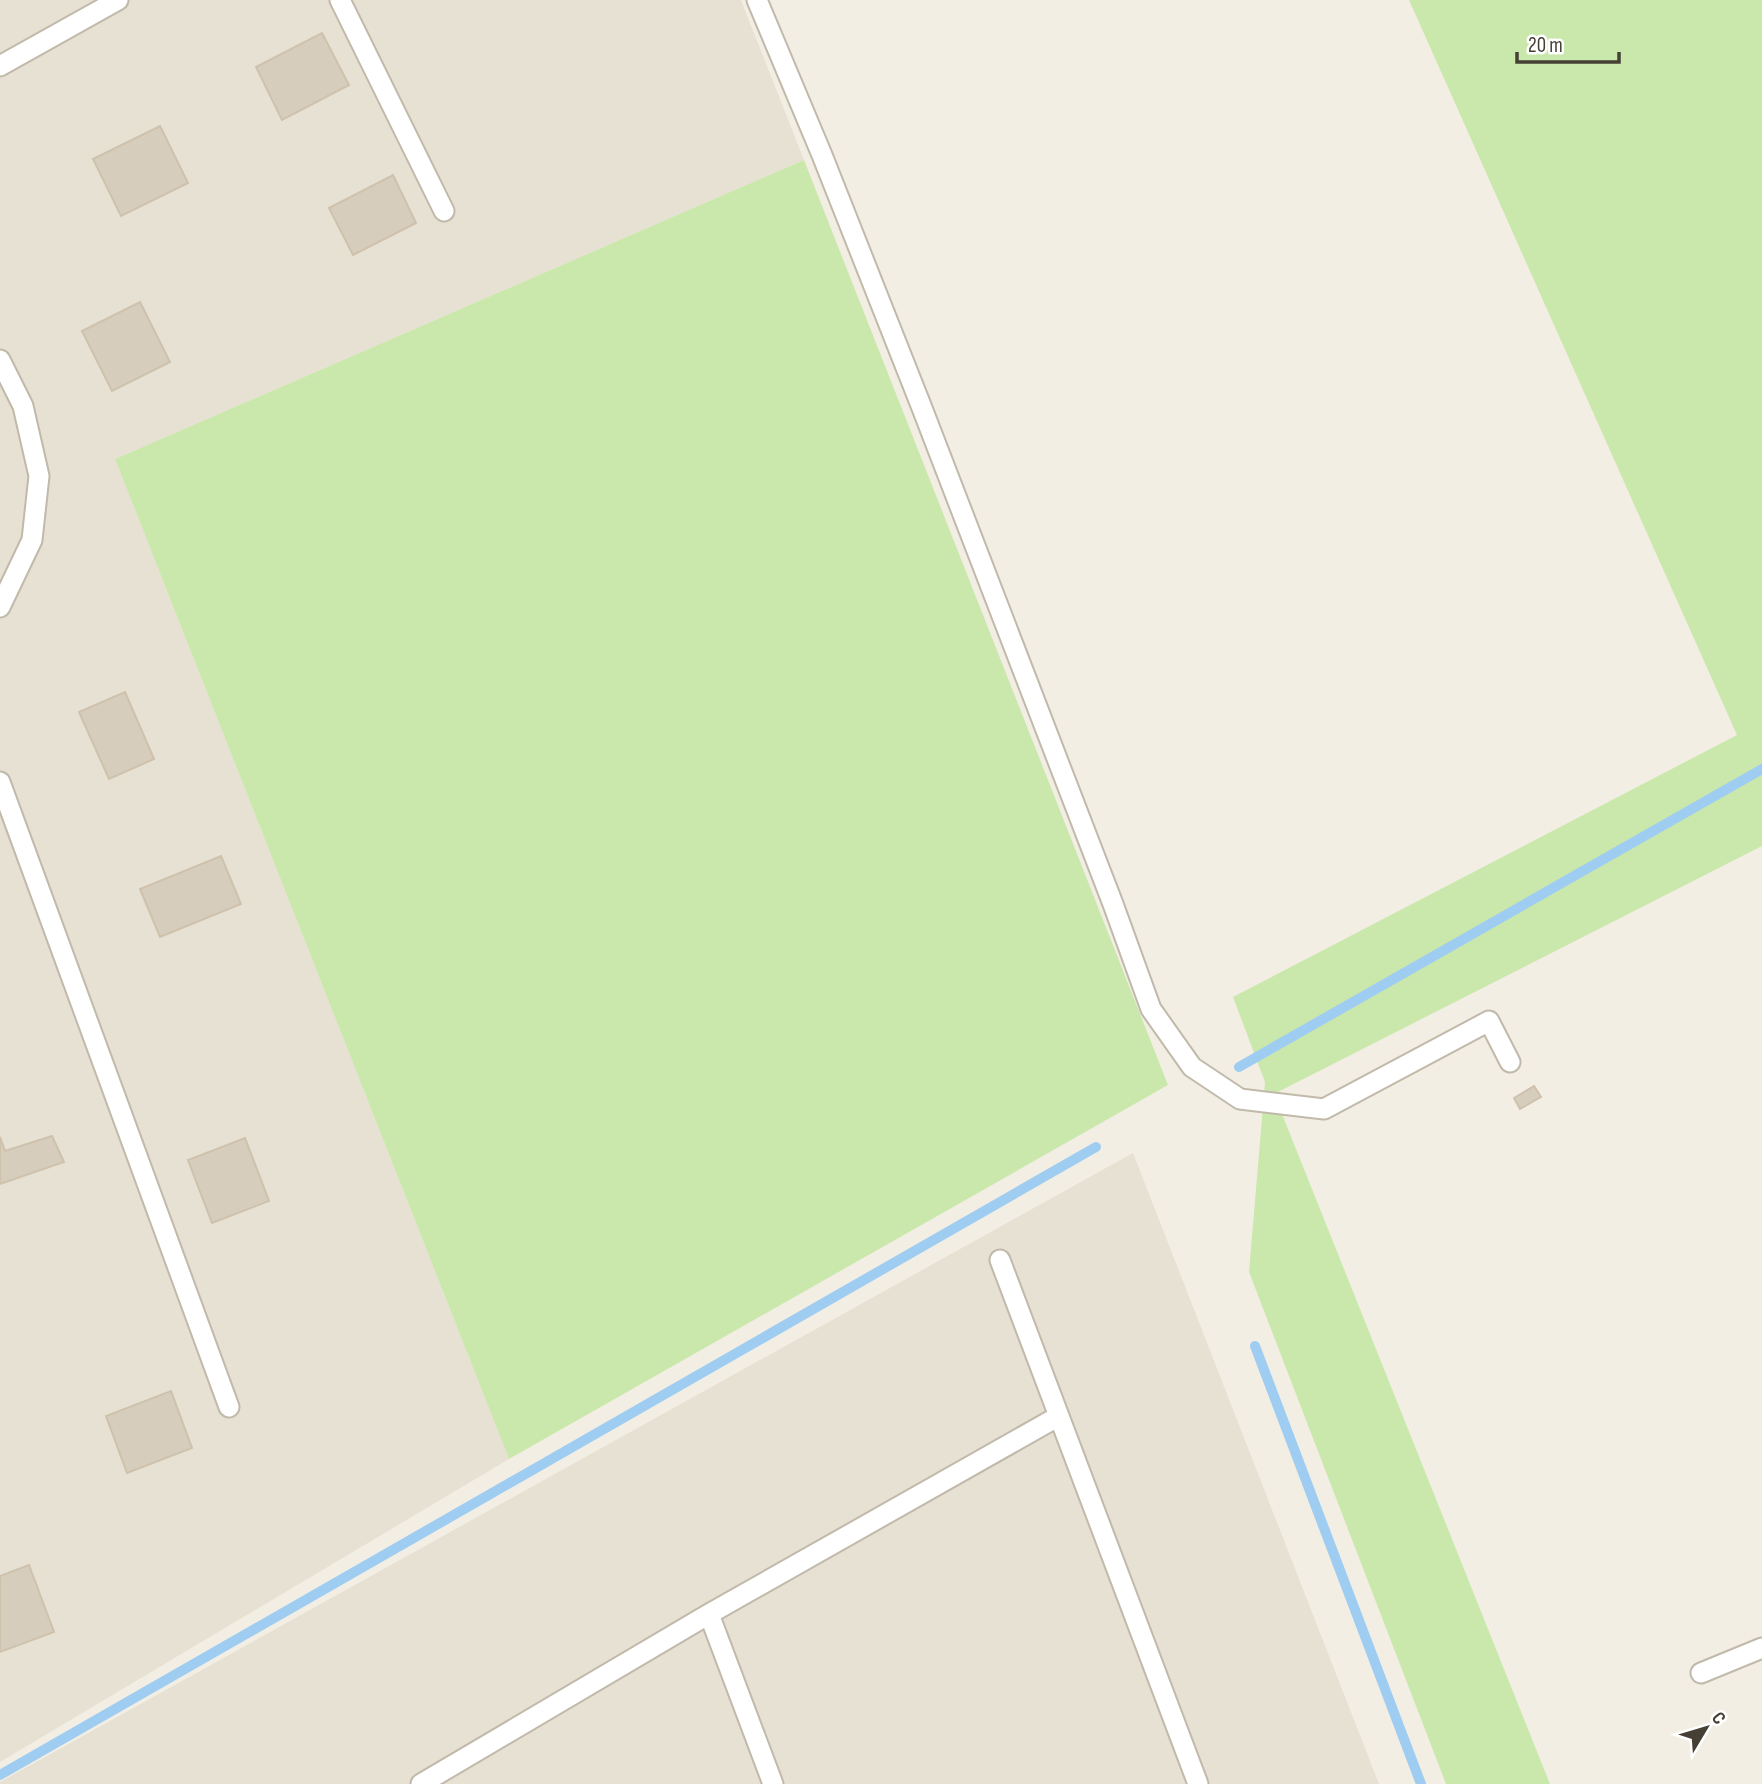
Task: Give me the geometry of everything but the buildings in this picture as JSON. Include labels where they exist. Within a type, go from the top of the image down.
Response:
[{"type":"lane","points":[[0,66],[118,0]]},
{"type":"lane","points":[[340,0],[444,211]]},
{"type":"lane","points":[[757,0],[822,155],[922,408],[1114,904],[1151,1009],[1192,1067],[1240,1099],[1324,1109],[1489,1021],[1510,1062]]},
{"type":"lane","points":[[0,360],[23,407],[39,476],[32,540],[0,607]]},
{"type":"lane","points":[[0,782],[229,1407]]},
{"type":"lane","points":[[1000,1260],[1198,1784]]},
{"type":"lane","points":[[421,1784],[709,1614],[1059,1416]]},
{"type":"lane","points":[[709,1614],[774,1784]]},
{"type":"lane","points":[[1702,1673],[1762,1648]]},
{"type":"shaded area","points":[[0,0],[741,0],[804,160],[115,459],[509,1459],[0,1762]]},
{"type":"shaded area","points":[[1133,1153],[1379,1784],[0,1784],[0,1782]]},
{"type":"green space","points":[[1409,0],[1762,0],[1762,846],[1274,1094],[1550,1784],[1446,1784],[1249,1272],[1265,1082],[1233,997],[1737,735]]},
{"type":"green space","points":[[804,160],[1168,1085],[509,1459],[115,459]]},
{"type":"waterway","points":[[1239,1067],[1762,769]]},
{"type":"waterway","points":[[0,1775],[1096,1147]]},
{"type":"waterway","points":[[1255,1346],[1421,1784]]}]
